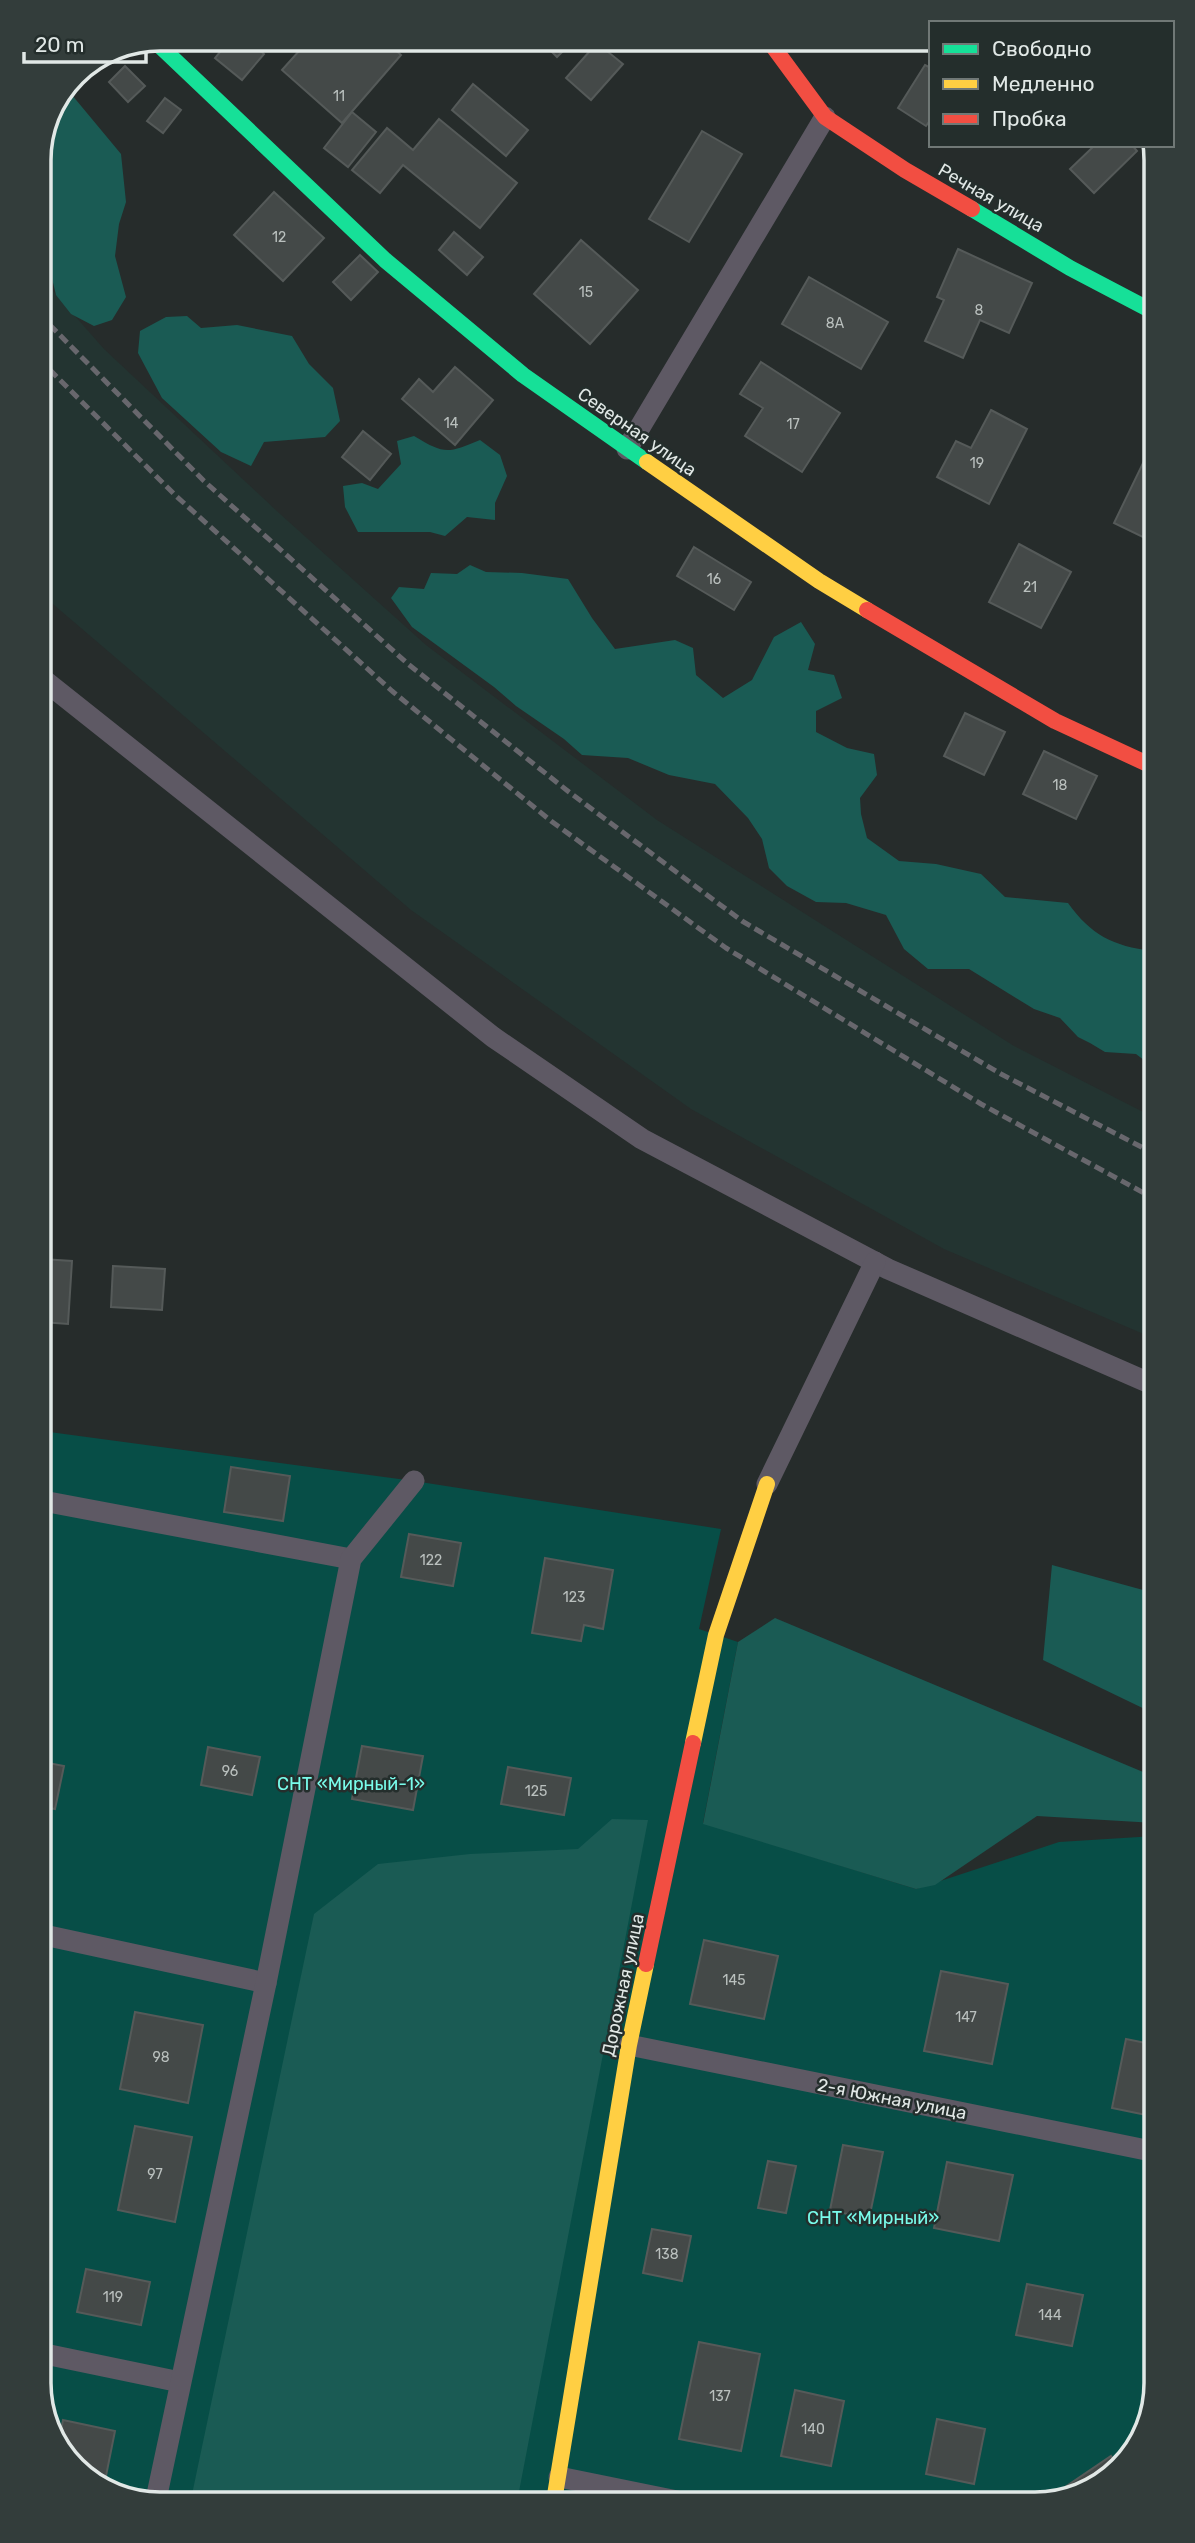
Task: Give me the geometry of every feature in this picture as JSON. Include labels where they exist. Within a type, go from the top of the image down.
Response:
[{"type":"street","name":"Северная улица","points":[[165,51],[385,260],[523,375],[819,581],[1055,720],[1144,762]]},
{"type":"street","name":"Речная улица","points":[[776,51],[825,117],[905,170],[1070,268],[1144,307]]},
{"type":"street","name":"Дорожная улица","points":[[556,2492],[629,2045],[716,1634],[767,1484]]},
{"type":"lane","points":[[626,449],[825,117]]},
{"type":"lane","points":[[51,686],[493,1037],[642,1139],[875,1262],[1144,1381]]},
{"type":"lane","points":[[767,1484],[875,1262]]},
{"type":"lane","points":[[157,2492],[266,1983],[351,1559],[414,1481]]},
{"type":"lane","points":[[51,1503],[351,1559]]},
{"type":"lane","points":[[51,1937],[266,1983]]},
{"type":"lane","name":"2-я Южная улица","points":[[629,2045],[1144,2150]]},
{"type":"lane","points":[[51,2355],[180,2382]]},
{"type":"lane","points":[[559,2477],[633,2492]]},
{"type":"shaded area","points":[[51,289],[104,349],[279,513],[426,645],[657,820],[1014,1046],[1144,1112],[1144,1334],[944,1249],[691,1109],[411,910],[51,602]]},
{"type":"green space","points":[[72,95],[121,154],[126,202],[119,224],[115,256],[126,297],[112,320],[94,326],[71,314],[56,295],[51,274],[51,153],[59,118]]},
{"type":"green space","points":[[187,316],[201,328],[237,325],[292,336],[309,364],[333,388],[340,421],[325,437],[264,442],[251,466],[221,452],[162,398],[138,353],[140,331],[166,317]]},
{"type":"green space","points":[[414,436],[446,450],[480,440],[500,455],[507,476],[495,503],[495,520],[467,517],[445,536],[430,532],[358,532],[345,507],[343,486],[362,483],[378,489],[401,464],[397,441]]},
{"type":"green space","points":[[470,565],[486,572],[568,579],[615,649],[675,640],[693,648],[696,675],[723,698],[752,680],[774,637],[801,622],[815,644],[808,670],[834,675],[842,698],[816,711],[816,732],[847,748],[874,754],[877,775],[860,798],[867,838],[899,861],[936,864],[981,874],[1005,897],[1068,903],[1094,931],[1114,942],[1144,949],[1144,1060],[1136,1054],[1105,1052],[1078,1037],[1060,1018],[1034,1009],[969,969],[928,969],[904,949],[886,915],[846,903],[816,902],[787,886],[769,868],[762,839],[748,818],[715,784],[669,775],[628,758],[582,755],[412,627],[391,598],[399,587],[424,589],[431,573],[457,574]]},
{"type":"green space","name":"СНТ «Мирный-1»","points":[[51,1432],[414,1481],[721,1529],[699,1629],[738,1642],[703,1823],[916,1889],[1059,1842],[1144,1837],[1144,2383],[1138,2418],[1126,2444],[1090,2478],[1056,2490],[1035,2492],[153,2492],[105,2478],[83,2460],[65,2438],[53,2404],[51,2383]]},
{"type":"green space","points":[[1052,1565],[1144,1590],[1144,1709],[1043,1660]]},
{"type":"green space","points":[[775,1618],[1144,1772],[1144,1822],[1037,1816],[935,1885],[916,1889],[703,1824],[738,1642]]},
{"type":"green space","points":[[612,1819],[648,1820],[519,2492],[193,2492],[314,1914],[378,1864],[470,1854],[578,1849]]},
{"type":"building","points":[[221,51],[261,51],[264,54],[242,80],[215,58]]},
{"type":"building","points":[[299,51],[397,51],[401,55],[342,123],[282,70]]},
{"type":"building","points":[[551,51],[563,51],[557,57]]},
{"type":"building","points":[[590,51],[607,51],[623,64],[591,100],[566,78]]},
{"type":"building","points":[[925,65],[929,67],[929,122],[926,126],[898,108]]},
{"type":"building","points":[[125,66],[145,86],[128,102],[109,82]]},
{"type":"building","points":[[473,84],[528,130],[506,156],[452,110]]},
{"type":"building","points":[[165,98],[181,110],[163,133],[147,121]]},
{"type":"building","points":[[352,112],[376,132],[348,167],[324,148]]},
{"type":"building","points":[[439,119],[517,183],[480,228],[403,165],[380,193],[352,170],[387,128],[413,150]]},
{"type":"building","points":[[702,131],[742,154],[689,242],[649,219]]},
{"type":"building","points":[[1093,147],[1134,147],[1137,151],[1094,193],[1070,169]]},
{"type":"building","points":[[274,192],[324,238],[283,281],[234,235]]},
{"type":"building","points":[[454,232],[483,257],[467,275],[439,250]]},
{"type":"building","points":[[581,240],[638,290],[590,344],[534,294]]},
{"type":"building","points":[[958,249],[1032,283],[1009,333],[980,320],[963,358],[925,341],[944,300],[937,297]]},
{"type":"building","points":[[360,255],[378,272],[351,300],[333,282]]},
{"type":"building","points":[[809,277],[888,322],[861,369],[782,324]]},
{"type":"building","points":[[761,362],[840,413],[802,472],[745,436],[763,408],[740,394]]},
{"type":"building","points":[[455,367],[493,400],[455,445],[402,399],[419,379],[433,392]]},
{"type":"building","points":[[991,410],[1027,429],[989,504],[937,477],[956,441],[971,448]]},
{"type":"building","points":[[363,431],[391,454],[370,480],[342,457]]},
{"type":"building","points":[[1144,461],[1144,538],[1114,523]]},
{"type":"building","points":[[1019,544],[1071,572],[1041,628],[989,602]]},
{"type":"building","points":[[694,547],[751,582],[734,610],[677,576]]},
{"type":"building","points":[[965,713],[1005,732],[984,775],[944,756]]},
{"type":"building","points":[[1044,751],[1097,776],[1076,819],[1023,794]]},
{"type":"building","points":[[51,1260],[72,1261],[68,1324],[51,1323]]},
{"type":"building","points":[[113,1266],[165,1269],[162,1310],[111,1307]]},
{"type":"building","points":[[231,1467],[290,1476],[283,1521],[224,1512]]},
{"type":"building","points":[[409,1534],[461,1543],[453,1586],[401,1577]]},
{"type":"building","points":[[545,1558],[613,1570],[603,1629],[584,1625],[581,1641],[532,1633]]},
{"type":"building","points":[[362,1746],[423,1756],[413,1810],[352,1799]]},
{"type":"building","points":[[208,1747],[260,1757],[252,1795],[201,1785]]},
{"type":"building","points":[[51,1764],[64,1766],[55,1809],[51,1808]]},
{"type":"building","points":[[508,1767],[571,1778],[564,1815],[501,1804]]},
{"type":"building","points":[[704,1940],[778,1956],[764,2019],[690,2004]]},
{"type":"building","points":[[941,1971],[1008,1984],[992,2064],[924,2051]]},
{"type":"building","points":[[135,2012],[203,2025],[188,2103],[120,2089]]},
{"type":"building","points":[[1126,2039],[1144,2043],[1144,2115],[1112,2108]]},
{"type":"building","points":[[135,2126],[192,2137],[175,2222],[118,2210]]},
{"type":"building","points":[[843,2145],[883,2152],[869,2219],[830,2210]]},
{"type":"building","points":[[768,2161],[796,2166],[786,2213],[758,2208]]},
{"type":"building","points":[[947,2162],[1013,2175],[999,2241],[934,2228]]},
{"type":"building","points":[[652,2229],[691,2236],[682,2281],[643,2273]]},
{"type":"building","points":[[86,2269],[150,2282],[141,2325],[77,2312]]},
{"type":"building","points":[[1027,2284],[1083,2295],[1072,2346],[1016,2335]]},
{"type":"building","points":[[699,2342],[760,2354],[741,2451],[679,2439]]},
{"type":"building","points":[[795,2390],[844,2401],[831,2466],[781,2456]]},
{"type":"building","points":[[937,2419],[985,2429],[974,2484],[926,2474]]},
{"type":"building","points":[[63,2420],[115,2431],[106,2478],[73,2449],[61,2429]]},
{"type":"building","points":[[1111,2456],[1113,2459],[1090,2478],[1064,2488]]},
{"type":"railway","points":[[51,326],[204,481],[408,664],[569,792],[742,921],[1001,1074],[1144,1148]]},
{"type":"railway","points":[[51,371],[175,495],[392,691],[551,821],[726,948],[981,1104],[1144,1193]]},
{"type":"traffic: fast","points":[[165,51],[385,260],[523,375],[647,462]]},
{"type":"traffic: fast","points":[[972,209],[1070,268],[1144,307]]},
{"type":"traffic: slow","points":[[647,462],[819,581],[867,610]]},
{"type":"traffic: slow","points":[[693,1743],[716,1635],[767,1484]]},
{"type":"traffic: slow","points":[[555,2492],[629,2045],[646,1964]]},
{"type":"traffic: jam","points":[[776,51],[825,117],[905,170],[972,209]]},
{"type":"traffic: jam","points":[[867,610],[1055,721],[1144,762]]},
{"type":"traffic: jam","points":[[646,1964],[693,1743]]},
{"type":"park label","name":"СНТ «Мирный»","points":[[873,2218]]}]
